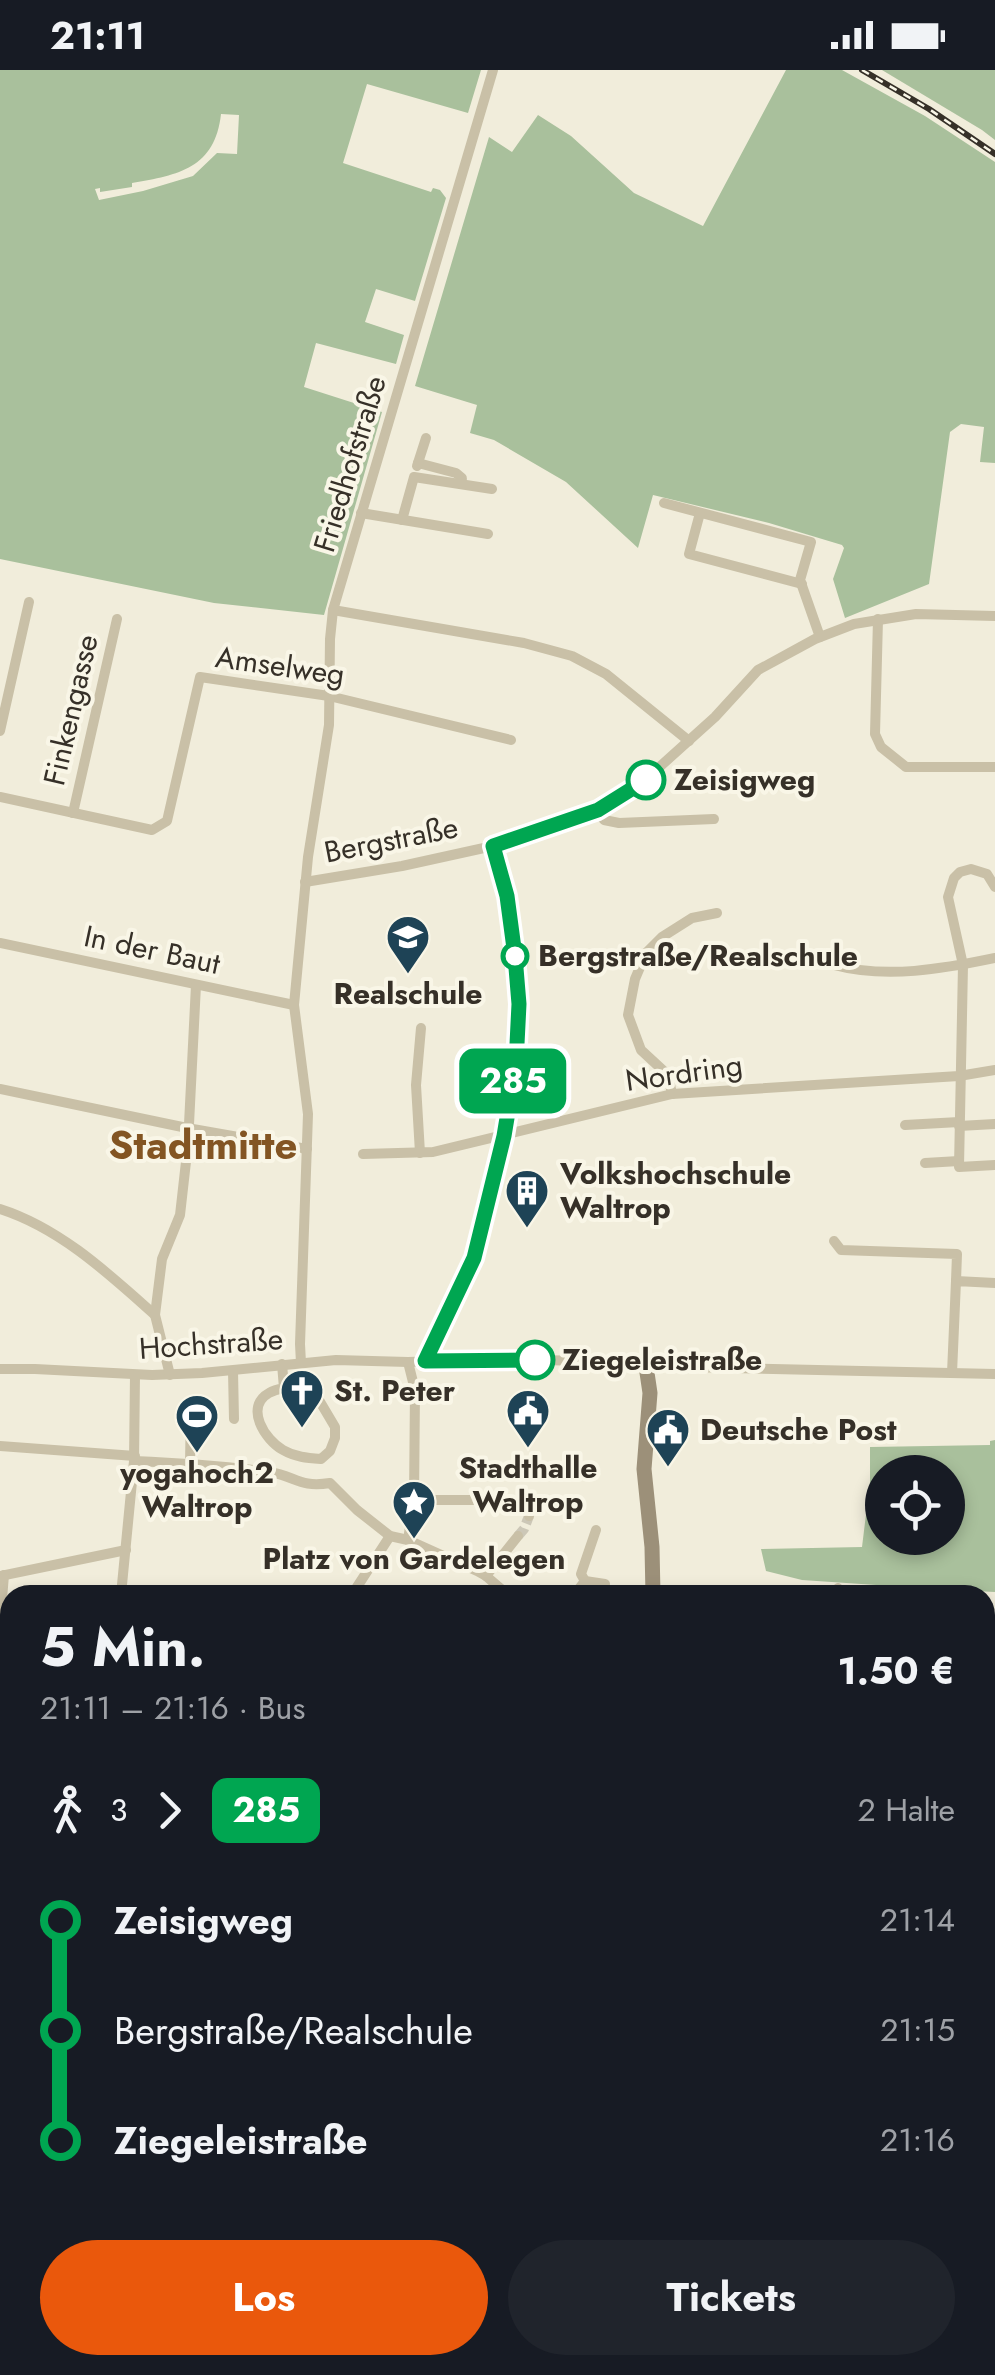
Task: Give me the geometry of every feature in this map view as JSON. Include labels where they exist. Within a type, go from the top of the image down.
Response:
[{"type":"street","name":"Friedhofstraße","points":[[301,1363],[308,1114],[294,1005],[305,882],[329,725],[334,610],[494,70]]},
{"type":"street","points":[[402,520],[426,438]]},
{"type":"street","points":[[418,462],[456,473],[462,478],[461,484]]},
{"type":"street","points":[[414,477],[492,489]]},
{"type":"street","points":[[664,503],[810,542],[800,580],[820,636]]},
{"type":"street","points":[[361,513],[488,534]]},
{"type":"street","points":[[700,513],[689,554],[802,584]]},
{"type":"street","points":[[0,732],[29,602]]},
{"type":"street","points":[[334,610],[524,642],[572,656],[606,674],[690,741]]},
{"type":"street","name":"Bergstraße","points":[[305,882],[493,846],[598,810],[646,780],[690,741],[758,670],[820,636],[854,624],[916,614],[995,616]]},
{"type":"street","name":"Finkengasse","points":[[74,813],[117,619]]},
{"type":"street","points":[[878,619],[875,734],[881,747],[906,767],[995,767]]},
{"type":"street","name":"Amselweg","points":[[74,813],[152,830],[167,821],[200,676],[329,696],[511,740]]},
{"type":"street","points":[[0,796],[74,813]]},
{"type":"street","points":[[598,810],[604,820],[619,823],[714,819]]},
{"type":"street","points":[[425,1361],[474,1258],[504,1136],[516,1064],[519,1004],[507,896],[493,846]]},
{"type":"street","points":[[995,888],[986,874],[971,869],[954,878],[948,896],[963,965],[959,1167],[995,1166]]},
{"type":"street","points":[[672,1094],[668,1074],[641,1050],[628,1015],[635,980],[646,953],[662,937],[692,918],[718,913]]},
{"type":"street","name":"In der Baut","points":[[0,943],[294,1005]]},
{"type":"street","points":[[834,965],[861,972],[900,972],[995,958]]},
{"type":"street","points":[[170,1375],[155,1315],[162,1259],[180,1215],[188,1144],[196,984]]},
{"type":"street","points":[[420,1152],[416,1085],[421,1028]]},
{"type":"street","name":"Nordring","points":[[362,1154],[434,1152],[672,1094],[959,1076],[995,1070]]},
{"type":"street","points":[[0,1089],[306,1149]]},
{"type":"street","points":[[906,1125],[995,1124]]},
{"type":"street","points":[[925,1163],[959,1161]]},
{"type":"street","points":[[0,1209],[20,1215],[93,1260],[155,1315]]},
{"type":"street","points":[[834,1241],[840,1250],[957,1254],[952,1373]]},
{"type":"street","points":[[956,1281],[995,1283]]},
{"type":"street","name":"Hochstraße","points":[[0,1370],[170,1375],[336,1360],[502,1359],[995,1374]]},
{"type":"street","points":[[408,1362],[415,1390],[414,1500],[408,1540]]},
{"type":"street","points":[[282,1364],[284,1388]]},
{"type":"street","points":[[646,1366],[650,1393],[644,1470],[653,1585]]},
{"type":"street","points":[[233,1370],[234,1419]]},
{"type":"street","points":[[123,1585],[135,1458],[135,1375]]},
{"type":"street","points":[[284,1388],[320,1400],[335,1427],[330,1452],[321,1459],[301,1458],[280,1450],[262,1430],[258,1420],[260,1402],[267,1393],[284,1388]]},
{"type":"street","points":[[190,1463],[191,1406]]},
{"type":"street","points":[[0,1446],[279,1474],[310,1486],[330,1482],[390,1536],[408,1540],[486,1576],[496,1585]]},
{"type":"street","points":[[279,1474],[280,1450]]},
{"type":"street","points":[[414,1500],[494,1500]]},
{"type":"street","points":[[585,1581],[582,1574],[596,1530]]},
{"type":"street","points":[[358,1585],[390,1536]]},
{"type":"street","points":[[486,1576],[518,1536]]},
{"type":"street","points":[[2,1575],[126,1550]]},
{"type":"street","points":[[585,1581],[606,1584]]},
{"type":"street","points":[[582,1585],[585,1581]]},
{"type":"green space","points":[[0,70],[481,70],[468,113],[367,84],[343,163],[431,192],[433,188],[440,190],[446,198],[415,301],[376,289],[365,322],[404,335],[396,364],[316,343],[304,387],[382,412],[324,615],[214,603],[0,559]],"holes":[[[221,114],[239,115],[237,154],[217,153],[193,176],[99,200],[95,189],[100,188],[100,192],[132,187],[132,183],[192,166],[211,146]]]},
{"type":"green space","points":[[786,70],[842,70],[925,116],[995,162],[995,463],[980,462],[984,427],[961,424],[950,432],[929,584],[845,618],[833,579],[842,545],[653,495],[638,548],[566,482],[494,440],[470,433],[477,405],[415,386],[489,137],[512,152],[538,115],[571,136],[634,193],[703,226]]},
{"type":"green space","points":[[882,70],[995,70],[995,140],[982,130]]},
{"type":"green space","points":[[995,1440],[995,1585],[876,1585],[802,1580],[766,1571],[761,1549],[862,1547],[865,1523],[865,1555],[965,1555],[965,1455],[870,1455],[870,1447],[990,1445]]},
{"type":"tunnel","points":[[518,1536],[529,1516]]},
{"type":"railway","points":[[862,70],[995,154]]},
{"type":"bus line","name":"285","points":[[535,1360],[425,1361],[474,1258],[504,1136],[516,1064],[519,1004],[515,956],[507,896],[493,846],[598,810],[646,780]]},
{"type":"place","name":"Zeisigweg","points":[[646,780]]},
{"type":"place","name":"Bergstraße/Realschule","points":[[515,956]]},
{"type":"place","name":"Realschule","points":[[408,975]]},
{"type":"place","name":"Volkshochschule Waltrop","points":[[527,1229]]},
{"type":"place","name":"Ziegeleistraße","points":[[535,1360]]},
{"type":"place","name":"St. Peter","points":[[302,1429]]},
{"type":"place","name":"Stadthalle Waltrop","points":[[528,1449]]},
{"type":"place","name":"yogahoch2 Waltrop","points":[[197,1454]]},
{"type":"place","name":"Deutsche Post","points":[[668,1468]]},
{"type":"place","name":"Platz von Gardelegen","points":[[414,1540]]},
{"type":"district","name":"Stadtmitte","points":[[203,1145]]}]
